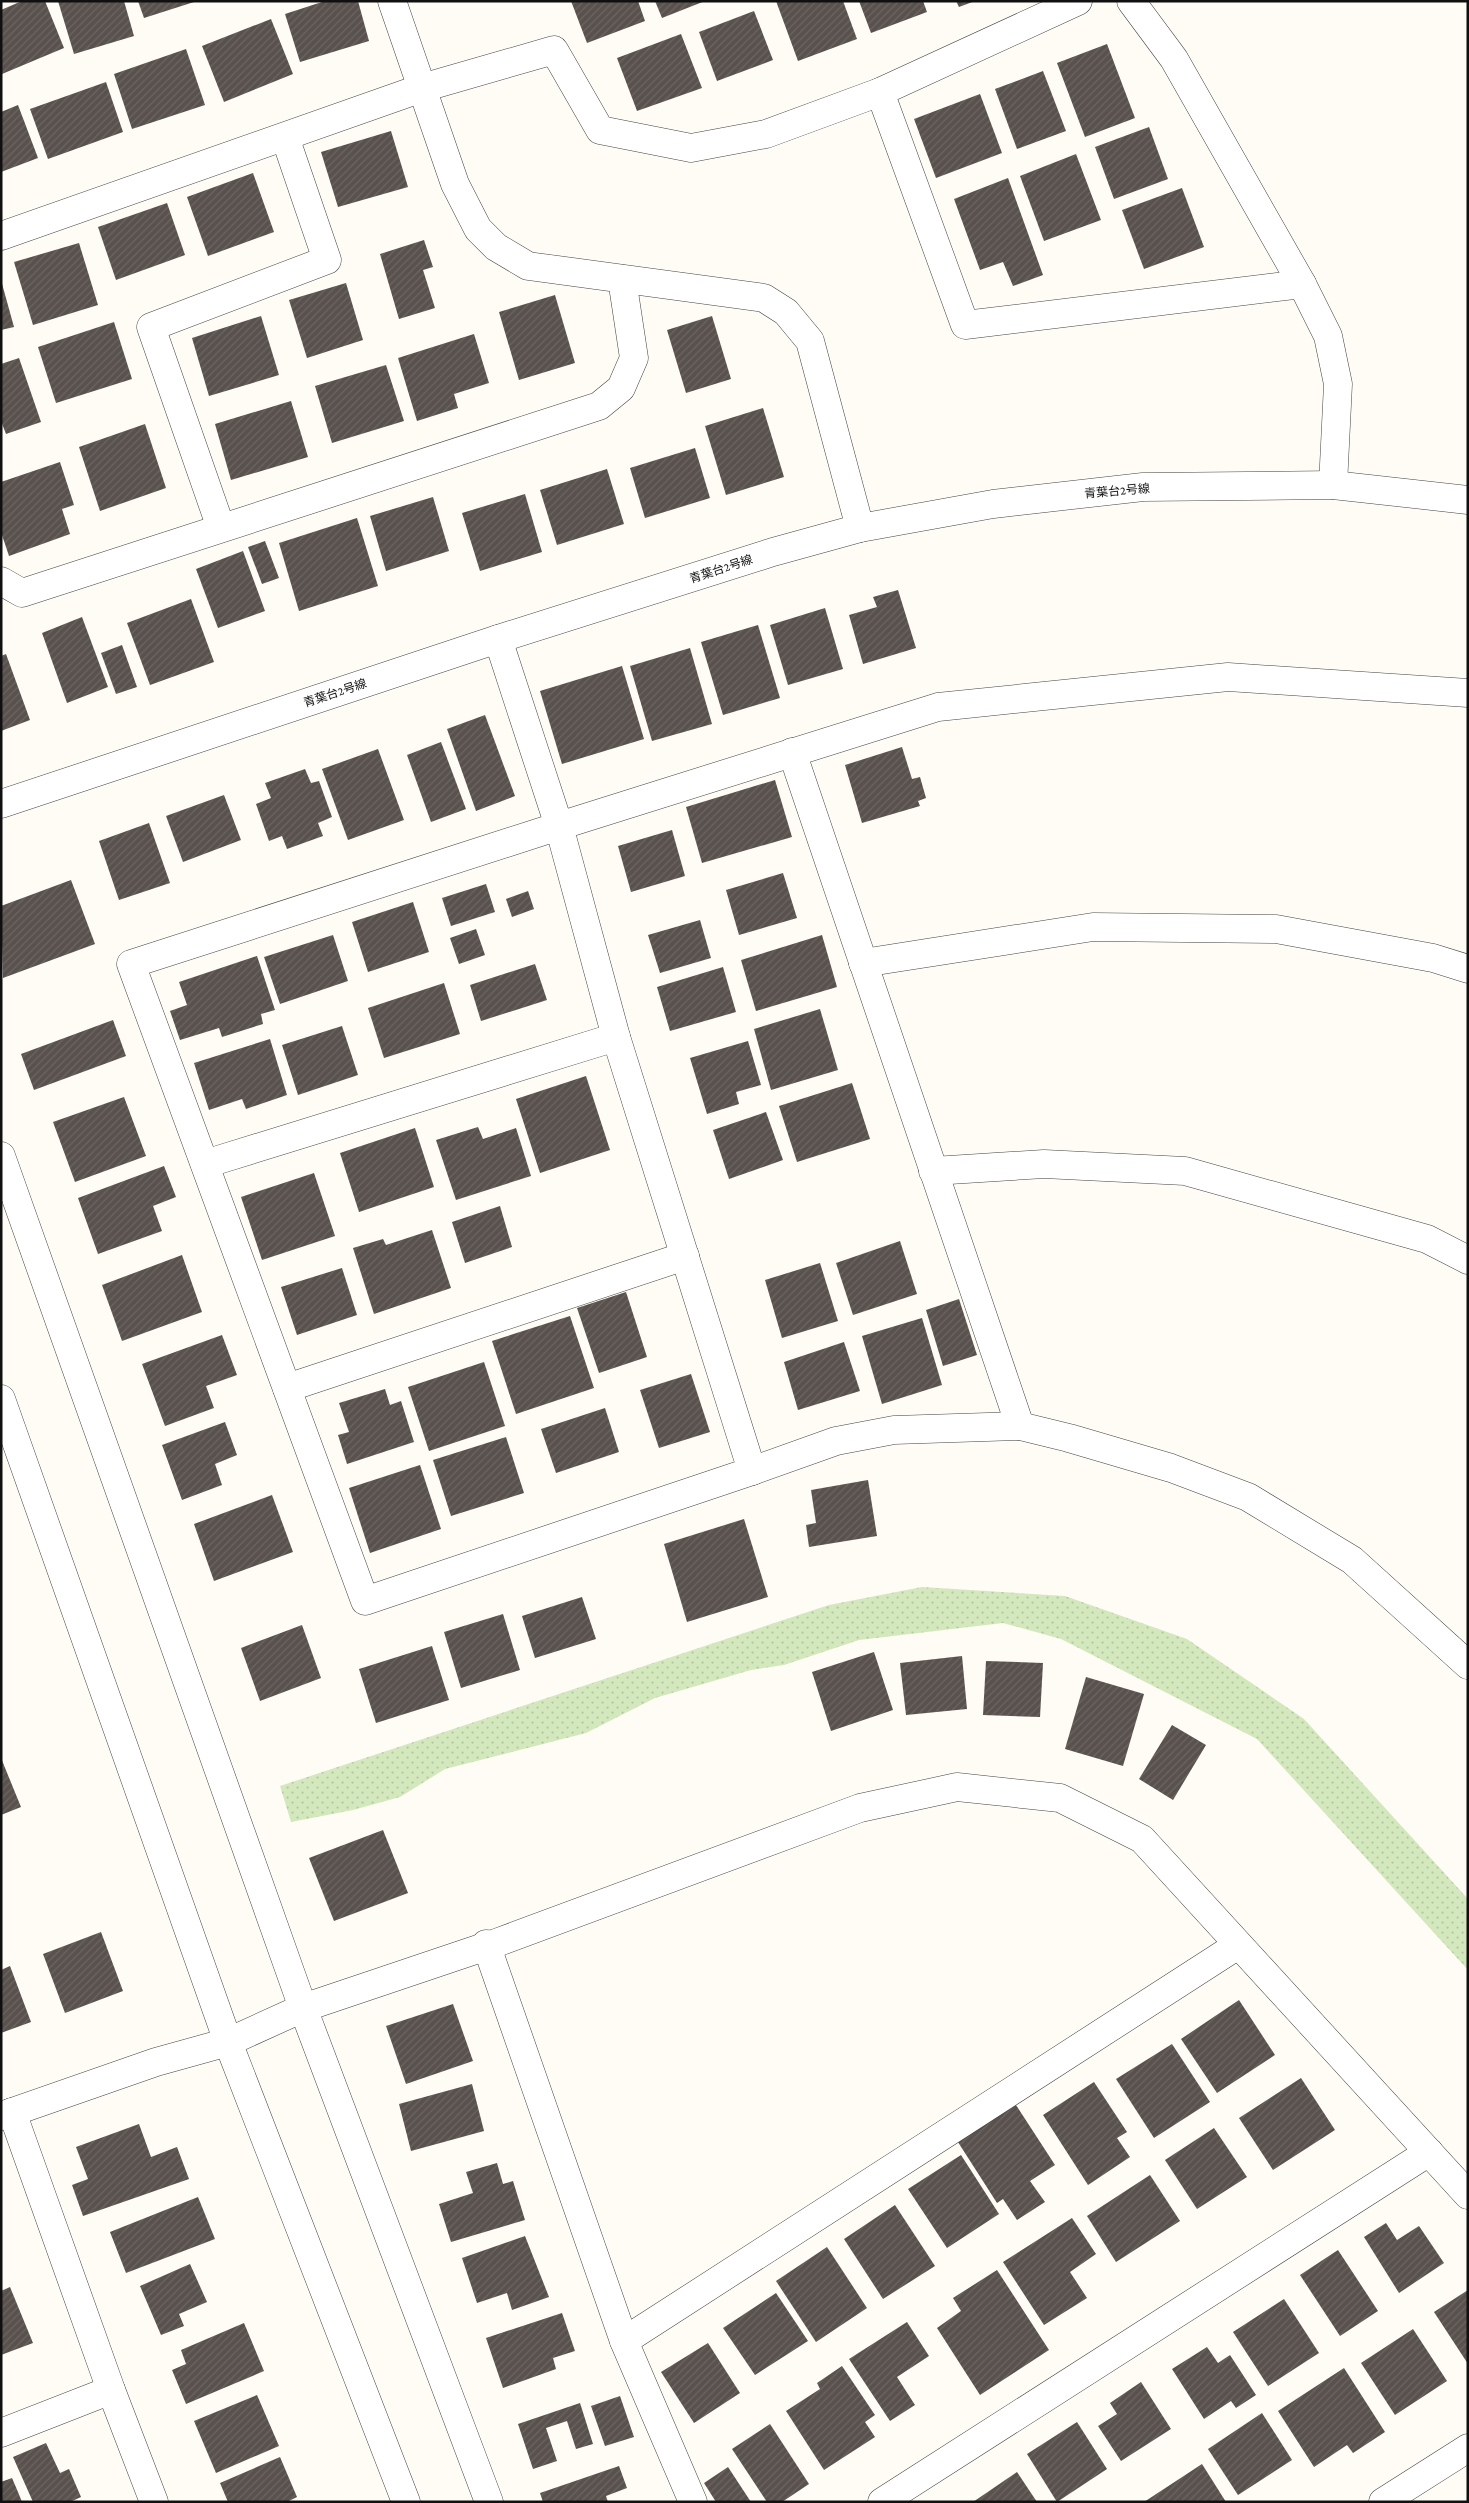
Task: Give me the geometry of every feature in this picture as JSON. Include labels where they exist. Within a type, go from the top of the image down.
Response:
[{"type":"street","points":[[392,1],[455,184],[478,229],[496,248],[528,266],[764,298],[786,312],[810,341],[860,528]]},
{"type":"street","points":[[1,236],[422,88],[554,50],[600,130],[691,148],[766,134],[880,92],[1078,1]]},
{"type":"street","points":[[1131,1],[1174,59],[1302,284],[1328,336],[1338,384],[1333,485]]},
{"type":"street","points":[[880,92],[964,325],[1302,284]]},
{"type":"street","points":[[221,528],[151,327],[327,260],[285,137]]},
{"type":"street","points":[[1,581],[22,593],[599,406],[621,388],[634,358],[622,279]]},
{"type":"street","name":"青葉台2号線","points":[[1,804],[498,639],[773,552],[860,528],[993,504],[1144,487],[1333,485],[1468,500]]},
{"type":"street","points":[[498,639],[558,826],[616,1037],[752,1471]]},
{"type":"street","points":[[1465,1658],[1352,1560],[1248,1497],[1171,1468],[1020,1426],[894,1430],[836,1441],[365,1601],[131,964],[558,826],[938,708],[1228,677],[1468,693]]},
{"type":"street","points":[[792,752],[1020,1426]]},
{"type":"street","points":[[863,963],[1093,927],[1276,929],[1433,958],[1468,969]]},
{"type":"street","points":[[205,1164],[616,1037]]},
{"type":"street","points":[[1,1156],[303,2008],[488,2502]]},
{"type":"street","points":[[933,1171],[1044,1164],[1184,1171],[1427,1239],[1468,1260]]},
{"type":"street","points":[[287,1388],[685,1256]]},
{"type":"street","points":[[1,1399],[228,2042],[406,2502]]},
{"type":"street","points":[[154,2502],[7,2114],[156,2062],[228,2042],[303,2008],[486,1944],[506,1939],[860,1808],[957,1787],[1060,1798],[1142,1839],[1468,2195]]},
{"type":"street","points":[[486,1944],[624,2341],[693,2502]]},
{"type":"street","points":[[624,2341],[1238,1946]]},
{"type":"street","points":[[882,2502],[1429,2152]]},
{"type":"street","points":[[1,2434],[111,2390]]},
{"type":"street","points":[[1383,2502],[1468,2448]]},
{"type":"green space","points":[[922,1587],[1065,1596],[1187,1639],[1304,1719],[1468,1899],[1468,1970],[1257,1739],[1061,1639],[1003,1623],[859,1640],[784,1665],[751,1670],[655,1698],[586,1733],[445,1769],[400,1797],[353,1810],[291,1822],[280,1786],[829,1605]]},
{"type":"building","points":[[22,1],[45,1],[64,48],[2,74],[1,10]]},
{"type":"building","points":[[58,1],[124,1],[134,36],[74,54]]},
{"type":"building","points":[[138,1],[194,1],[194,2],[144,18]]},
{"type":"building","points":[[325,1],[358,1],[369,41],[300,62],[285,14]]},
{"type":"building","points":[[571,1],[638,1],[645,21],[587,43]]},
{"type":"building","points":[[655,1],[705,1],[662,18]]},
{"type":"building","points":[[776,1],[843,1],[857,39],[798,61]]},
{"type":"building","points":[[859,1],[923,1],[927,12],[871,33]]},
{"type":"building","points":[[956,1],[975,1],[959,7]]},
{"type":"building","points":[[754,11],[773,60],[717,81],[699,32]]},
{"type":"building","points":[[271,19],[293,74],[224,102],[202,46]]},
{"type":"building","points":[[681,34],[702,88],[637,111],[617,58]]},
{"type":"building","points":[[1107,44],[1135,118],[1085,137],[1057,63]]},
{"type":"building","points":[[186,49],[205,105],[132,129],[114,74]]},
{"type":"building","points":[[1043,71],[1066,131],[1017,149],[995,89]]},
{"type":"building","points":[[106,82],[123,132],[48,159],[30,109]]},
{"type":"building","points":[[980,94],[1002,153],[936,178],[914,119]]},
{"type":"building","points":[[18,105],[38,158],[1,172],[1,112]]},
{"type":"building","points":[[1149,127],[1168,179],[1114,199],[1095,147]]},
{"type":"building","points":[[391,131],[408,187],[338,207],[321,152]]},
{"type":"building","points":[[1076,154],[1101,220],[1044,241],[1020,176]]},
{"type":"building","points":[[253,173],[274,232],[208,256],[187,197]]},
{"type":"building","points":[[1008,178],[1043,275],[1013,286],[1003,262],[980,270],[954,199]]},
{"type":"building","points":[[1182,188],[1204,247],[1144,269],[1122,210]]},
{"type":"building","points":[[167,203],[185,255],[116,280],[98,227]]},
{"type":"building","points":[[424,240],[433,267],[423,270],[435,308],[399,319],[380,254]]},
{"type":"building","points":[[79,243],[98,305],[33,325],[14,262]]},
{"type":"building","points":[[1,280],[14,327],[1,330]]},
{"type":"building","points":[[346,283],[363,340],[307,358],[289,300]]},
{"type":"building","points":[[555,295],[575,363],[519,380],[499,312]]},
{"type":"building","points":[[261,316],[279,375],[209,396],[192,338]]},
{"type":"building","points":[[712,316],[731,379],[686,393],[667,330]]},
{"type":"building","points":[[114,322],[132,379],[56,403],[38,347]]},
{"type":"building","points":[[474,334],[489,383],[454,394],[458,408],[417,421],[398,358]]},
{"type":"building","points":[[19,358],[41,422],[6,434],[1,421],[1,364]]},
{"type":"building","points":[[386,365],[404,421],[332,443],[315,386]]},
{"type":"building","points":[[291,401],[308,457],[231,480],[215,424]]},
{"type":"building","points":[[763,408],[784,477],[726,495],[705,426]]},
{"type":"building","points":[[145,424],[166,488],[100,511],[79,447]]},
{"type":"building","points":[[695,448],[710,498],[645,518],[630,468]]},
{"type":"building","points":[[60,462],[74,505],[62,509],[70,534],[9,556],[1,532],[1,482]]},
{"type":"building","points":[[607,469],[624,524],[557,545],[540,490]]},
{"type":"building","points":[[525,494],[542,552],[480,571],[462,513]]},
{"type":"building","points":[[433,497],[449,551],[386,571],[370,516]]},
{"type":"building","points":[[357,518],[378,586],[299,611],[279,543]]},
{"type":"building","points":[[265,541],[279,578],[262,584],[248,547]]},
{"type":"building","points":[[243,551],[265,611],[218,628],[196,569]]},
{"type":"building","points":[[898,590],[916,648],[863,664],[849,615],[877,607],[873,597]]},
{"type":"building","points":[[191,599],[214,662],[150,685],[127,623]]},
{"type":"building","points":[[825,608],[843,669],[788,685],[770,625]]},
{"type":"building","points":[[82,617],[108,687],[67,703],[42,633]]},
{"type":"building","points":[[758,625],[780,698],[723,715],[701,642]]},
{"type":"building","points":[[122,645],[137,687],[116,694],[101,653]]},
{"type":"building","points":[[690,648],[712,724],[652,741],[630,666]]},
{"type":"building","points":[[6,654],[30,720],[1,731],[1,656]]},
{"type":"building","points":[[622,666],[644,739],[562,764],[540,691]]},
{"type":"building","points":[[485,715],[515,796],[476,811],[447,729]]},
{"type":"building","points":[[441,742],[466,809],[431,822],[407,755]]},
{"type":"building","points":[[902,747],[912,779],[920,777],[926,798],[918,801],[920,806],[862,823],[845,765]]},
{"type":"building","points":[[378,749],[404,820],[348,840],[322,769]]},
{"type":"building","points":[[305,769],[311,783],[319,781],[332,817],[318,823],[323,836],[287,849],[282,836],[269,841],[256,804],[271,798],[265,783]]},
{"type":"building","points":[[775,780],[792,837],[702,863],[686,807]]},
{"type":"building","points":[[224,795],[241,840],[183,862],[166,816]]},
{"type":"building","points":[[149,823],[170,883],[119,900],[99,841]]},
{"type":"building","points":[[672,830],[685,876],[631,892],[618,846]]},
{"type":"building","points":[[783,873],[797,918],[739,935],[726,890]]},
{"type":"building","points":[[71,880],[95,944],[3,978],[1,906]]},
{"type":"building","points":[[486,884],[495,912],[451,926],[442,898]]},
{"type":"building","points":[[528,891],[534,909],[512,917],[506,899]]},
{"type":"building","points":[[413,902],[429,952],[368,972],[352,922]]},
{"type":"building","points":[[700,920],[711,958],[660,973],[648,935]]},
{"type":"building","points":[[476,929],[485,955],[459,964],[450,938]]},
{"type":"building","points":[[333,935],[348,981],[280,1004],[264,957]]},
{"type":"building","points":[[822,935],[837,987],[756,1011],[741,960]]},
{"type":"building","points":[[257,956],[275,1010],[261,1014],[263,1024],[222,1037],[219,1028],[180,1040],[170,1011],[187,1005],[179,982]]},
{"type":"building","points":[[535,964],[547,1000],[481,1021],[470,985]]},
{"type":"building","points":[[723,967],[736,1012],[670,1031],[657,987]]},
{"type":"building","points":[[444,983],[460,1034],[384,1058],[368,1008]]},
{"type":"building","points":[[820,1009],[838,1070],[771,1090],[754,1029]]},
{"type":"building","points":[[113,1020],[126,1056],[34,1090],[21,1054]]},
{"type":"building","points":[[342,1026],[358,1075],[298,1095],[282,1045]]},
{"type":"building","points":[[270,1039],[287,1095],[246,1109],[242,1099],[209,1110],[194,1063]]},
{"type":"building","points":[[748,1041],[761,1085],[736,1092],[739,1104],[707,1114],[690,1058]]},
{"type":"building","points":[[586,1076],[610,1150],[540,1173],[516,1099]]},
{"type":"building","points":[[852,1083],[870,1139],[797,1162],[779,1106]]},
{"type":"building","points":[[124,1097],[146,1156],[75,1182],[53,1122]]},
{"type":"building","points":[[766,1112],[783,1160],[729,1179],[713,1130]]},
{"type":"building","points":[[478,1127],[483,1139],[516,1128],[531,1176],[456,1200],[436,1140]]},
{"type":"building","points":[[415,1128],[434,1187],[359,1212],[340,1153]]},
{"type":"building","points":[[164,1166],[176,1197],[153,1206],[162,1231],[98,1254],[78,1198]]},
{"type":"building","points":[[314,1173],[335,1236],[262,1260],[241,1197]]},
{"type":"building","points":[[500,1206],[512,1247],[465,1263],[452,1222]]},
{"type":"building","points":[[432,1230],[451,1288],[374,1314],[353,1248],[383,1239],[386,1245]]},
{"type":"building","points":[[900,1241],[917,1294],[853,1315],[836,1263]]},
{"type":"building","points":[[182,1255],[202,1312],[122,1341],[102,1285]]},
{"type":"building","points":[[820,1263],[838,1321],[782,1338],[765,1280]]},
{"type":"building","points":[[342,1268],[357,1315],[297,1335],[281,1287]]},
{"type":"building","points":[[626,1292],[647,1357],[599,1373],[577,1308]]},
{"type":"building","points":[[959,1299],[977,1355],[943,1366],[926,1310]]},
{"type":"building","points":[[570,1316],[594,1388],[516,1414],[492,1341]]},
{"type":"building","points":[[922,1318],[942,1385],[882,1404],[862,1336]]},
{"type":"building","points":[[222,1335],[237,1375],[206,1386],[214,1408],[165,1426],[142,1364]]},
{"type":"building","points":[[844,1342],[860,1391],[798,1410],[784,1362]]},
{"type":"building","points":[[484,1362],[505,1426],[429,1451],[408,1387]]},
{"type":"building","points":[[691,1374],[710,1432],[659,1448],[640,1390]]},
{"type":"building","points":[[385,1389],[390,1405],[401,1401],[414,1442],[347,1464],[338,1435],[349,1432],[339,1403]]},
{"type":"building","points":[[605,1408],[619,1452],[556,1473],[541,1429]]},
{"type":"building","points":[[225,1422],[237,1455],[215,1464],[222,1485],[182,1500],[162,1445]]},
{"type":"building","points":[[506,1437],[524,1493],[451,1516],[433,1460]]},
{"type":"building","points":[[420,1465],[441,1529],[370,1553],[349,1488]]},
{"type":"building","points":[[868,1480],[877,1536],[809,1547],[806,1525],[816,1523],[811,1490]]},
{"type":"building","points":[[272,1495],[293,1552],[214,1581],[194,1524]]},
{"type":"building","points":[[744,1519],[768,1597],[687,1622],[664,1544]]},
{"type":"building","points":[[582,1597],[596,1639],[535,1658],[522,1616]]},
{"type":"building","points":[[503,1614],[520,1670],[461,1688],[444,1632]]},
{"type":"building","points":[[302,1625],[321,1678],[260,1701],[241,1648]]},
{"type":"building","points":[[432,1646],[449,1700],[376,1723],[359,1669]]},
{"type":"building","points":[[874,1652],[893,1710],[831,1731],[812,1672]]},
{"type":"building","points":[[962,1656],[967,1709],[906,1715],[900,1663]]},
{"type":"building","points":[[986,1661],[1043,1663],[1040,1717],[983,1715]]},
{"type":"building","points":[[1086,1677],[1144,1694],[1123,1766],[1065,1749]]},
{"type":"building","points":[[1172,1725],[1206,1745],[1173,1800],[1139,1779]]},
{"type":"building","points":[[1,1758],[21,1807],[1,1815]]},
{"type":"building","points":[[383,1830],[408,1893],[334,1921],[309,1858]]},
{"type":"building","points":[[101,1932],[123,1991],[65,2013],[43,1954]]},
{"type":"building","points":[[10,1966],[31,2022],[1,2033],[1,1970]]},
{"type":"building","points":[[1239,2000],[1275,2055],[1217,2093],[1181,2039]]},
{"type":"building","points":[[453,2004],[473,2061],[406,2084],[386,2026]]},
{"type":"building","points":[[1172,2044],[1210,2102],[1154,2138],[1116,2079]]},
{"type":"building","points":[[1301,2078],[1335,2130],[1273,2170],[1239,2118]]},
{"type":"building","points":[[1094,2082],[1127,2132],[1117,2138],[1130,2157],[1088,2185],[1043,2115]]},
{"type":"building","points":[[472,2084],[484,2131],[411,2151],[399,2104]]},
{"type":"building","points":[[1014,2102],[1055,2165],[1030,2181],[1045,2202],[1017,2220],[1003,2199],[997,2203],[956,2139]]},
{"type":"building","points":[[139,2124],[151,2157],[177,2147],[189,2179],[83,2216],[72,2185],[88,2179],[76,2147]]},
{"type":"building","points":[[1214,2128],[1247,2177],[1197,2209],[1165,2160]]},
{"type":"building","points":[[961,2155],[999,2214],[947,2248],[908,2189]]},
{"type":"building","points":[[497,2163],[503,2184],[513,2181],[525,2220],[451,2242],[439,2204],[473,2193],[466,2172]]},
{"type":"building","points":[[1150,2175],[1180,2221],[1116,2262],[1087,2216]]},
{"type":"building","points":[[198,2197],[215,2239],[126,2273],[110,2232]]},
{"type":"building","points":[[895,2205],[935,2266],[883,2299],[844,2239]]},
{"type":"building","points":[[1072,2218],[1096,2254],[1070,2272],[1087,2298],[1044,2325],[1003,2262]]},
{"type":"building","points":[[1386,2223],[1397,2240],[1419,2226],[1444,2263],[1399,2293],[1364,2237]]},
{"type":"building","points":[[525,2236],[549,2297],[512,2310],[507,2293],[477,2303],[462,2258]]},
{"type":"building","points":[[827,2247],[867,2308],[816,2342],[776,2281]]},
{"type":"building","points":[[1338,2250],[1378,2311],[1340,2336],[1300,2275]]},
{"type":"building","points":[[190,2264],[207,2302],[179,2314],[184,2326],[161,2335],[140,2286]]},
{"type":"building","points":[[997,2270],[1049,2350],[980,2395],[937,2328],[961,2311],[953,2298]]},
{"type":"building","points":[[10,2287],[33,2343],[1,2355],[1,2291]]},
{"type":"building","points":[[1468,2290],[1468,2364],[1434,2312]]},
{"type":"building","points":[[776,2293],[808,2341],[755,2375],[723,2328]]},
{"type":"building","points":[[1284,2299],[1319,2353],[1268,2386],[1233,2332]]},
{"type":"building","points":[[562,2313],[575,2351],[553,2358],[556,2369],[503,2388],[486,2338]]},
{"type":"building","points":[[907,2322],[929,2356],[897,2377],[915,2405],[890,2421],[849,2359]]},
{"type":"building","points":[[244,2323],[264,2371],[186,2404],[172,2370],[186,2364],[181,2350]]},
{"type":"building","points":[[1413,2329],[1447,2381],[1395,2415],[1361,2363]]},
{"type":"building","points":[[708,2343],[740,2393],[694,2423],[661,2372]]},
{"type":"building","points":[[1207,2347],[1218,2363],[1230,2355],[1256,2395],[1236,2408],[1231,2401],[1204,2419],[1172,2369]]},
{"type":"building","points":[[842,2366],[875,2415],[865,2422],[875,2437],[824,2470],[786,2411],[820,2389],[817,2383]]},
{"type":"building","points":[[1344,2368],[1385,2432],[1353,2453],[1347,2445],[1314,2467],[1278,2411]]},
{"type":"building","points":[[1141,2382],[1171,2429],[1121,2461],[1098,2426],[1117,2414],[1110,2403]]},
{"type":"building","points":[[257,2395],[279,2446],[216,2473],[194,2421]]},
{"type":"building","points":[[620,2396],[634,2437],[605,2446],[591,2406]]},
{"type":"building","points":[[580,2403],[593,2444],[576,2449],[567,2421],[546,2428],[557,2461],[533,2469],[518,2424]]},
{"type":"building","points":[[1262,2413],[1292,2460],[1238,2495],[1208,2449]]},
{"type":"building","points":[[1077,2422],[1107,2469],[1057,2502],[1027,2454]]},
{"type":"building","points":[[770,2424],[809,2484],[782,2502],[767,2502],[732,2449]]},
{"type":"building","points":[[46,2443],[60,2473],[69,2469],[81,2497],[70,2502],[33,2502],[13,2457]]},
{"type":"building","points":[[280,2457],[297,2497],[287,2502],[228,2502],[220,2483]]},
{"type":"building","points":[[1202,2464],[1226,2502],[1144,2502]]},
{"type":"building","points":[[619,2466],[627,2488],[606,2496],[608,2502],[543,2502],[540,2493]]},
{"type":"building","points":[[728,2467],[751,2502],[716,2502],[704,2483]]},
{"type":"building","points":[[1017,2472],[1037,2502],[973,2502]]},
{"type":"building","points":[[12,2478],[22,2502],[1,2502],[1,2482]]}]
